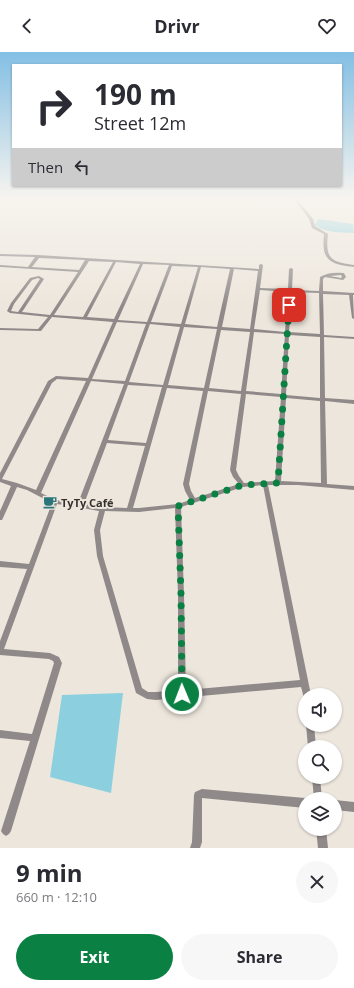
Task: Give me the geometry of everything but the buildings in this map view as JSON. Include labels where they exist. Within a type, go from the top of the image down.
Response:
[{"type":"street","points":[[326,234],[327,256],[330,260],[338,264],[354,266]]},
{"type":"street","points":[[0,255],[232,268],[261,267],[234,470],[236,477],[243,485]]},
{"type":"street","points":[[1,267],[10,255]]},
{"type":"street","points":[[29,268],[38,256]]},
{"type":"street","points":[[0,329],[39,330],[51,316],[81,272],[88,259]]},
{"type":"street","points":[[84,319],[115,261]]},
{"type":"street","points":[[38,493],[142,263]]},
{"type":"street","points":[[80,506],[171,264]]},
{"type":"street","points":[[129,510],[200,266]]},
{"type":"street","points":[[1,267],[81,272]]},
{"type":"street","points":[[193,501],[186,484],[232,268]]},
{"type":"street","points":[[278,483],[291,269]]},
{"type":"street","points":[[324,276],[321,278],[324,486]]},
{"type":"street","points":[[19,313],[42,278],[31,279],[12,304],[9,310],[10,312],[19,313],[84,319],[354,338]]},
{"type":"street","points":[[258,288],[353,294],[354,318]]},
{"type":"street","points":[[354,402],[63,378],[53,379],[0,479],[38,493],[55,502],[103,510],[129,510],[178,506],[243,485],[265,483],[354,488]]},
{"type":"street","points":[[105,440],[148,445]]},
{"type":"street","points":[[265,483],[306,688]]},
{"type":"street","points":[[0,518],[15,484]]},
{"type":"street","points":[[6,831],[58,663],[56,658],[50,656],[0,652],[55,502]]},
{"type":"street","points":[[178,506],[182,694]]},
{"type":"street","points":[[103,510],[98,530],[100,556],[140,690],[147,695],[182,694],[305,683]]},
{"type":"street","points":[[0,564],[31,567]]},
{"type":"street","points":[[0,734],[34,738]]},
{"type":"street","points":[[195,848],[197,842],[198,794],[202,793],[298,802]]},
{"type":"street","points":[[342,806],[354,807]]},
{"type":"street","points":[[322,836],[323,848]]},
{"type":"water","points":[[123,693],[111,793],[50,777],[62,695]]},
{"type":"place","name":"TyTy Café","points":[[50,502]]},
{"type":"route","points":[[182,694],[178,506],[243,485],[278,483],[289,305]]}]
